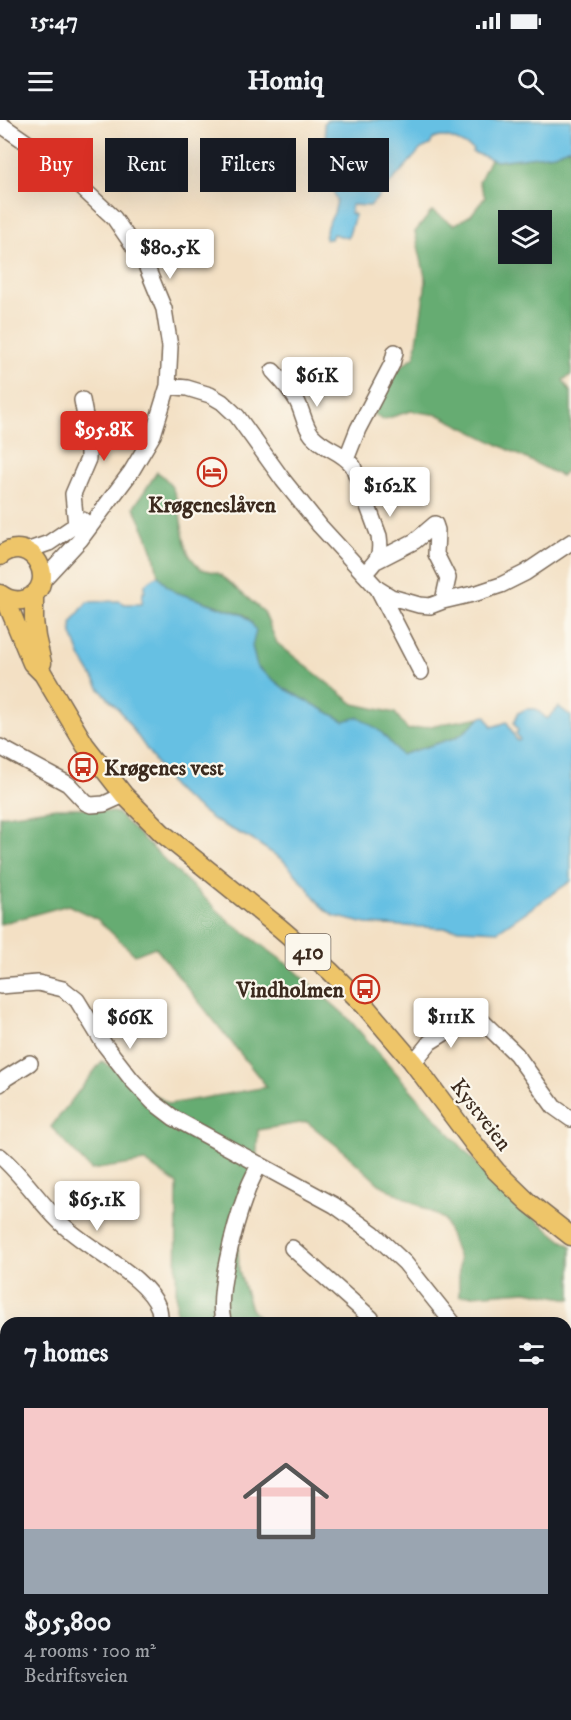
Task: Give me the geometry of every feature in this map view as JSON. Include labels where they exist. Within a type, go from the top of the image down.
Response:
[{"type":"main road","name":"410","points":[[2,596],[17,601],[29,597],[38,587],[41,566],[38,560],[9,550]]},
{"type":"main road","name":"Kystveien","points":[[38,587],[35,629],[43,674]]},
{"type":"main road","name":"Kystveien","points":[[2,596],[32,663],[43,674],[85,745],[124,795],[162,833],[330,971],[365,1006],[412,1061],[496,1171],[529,1203],[571,1236]]},
{"type":"street","points":[[0,124],[52,160],[114,218],[145,263],[164,309],[170,347],[168,386],[153,435],[115,493],[80,540],[38,587]]},
{"type":"street","points":[[347,458],[358,429],[392,364],[395,352]]},
{"type":"street","points":[[273,370],[297,400],[311,434],[323,446],[347,458],[353,466],[379,536],[381,546],[378,560]]},
{"type":"street","points":[[168,386],[188,388],[210,395],[222,402],[237,417],[320,526],[363,574],[378,589],[391,597],[430,606],[477,593],[501,585],[525,573],[571,542]]},
{"type":"street","points":[[76,526],[73,494],[88,459],[88,432],[82,400]]},
{"type":"street","points":[[9,550],[49,543],[76,526],[115,493]]},
{"type":"street","points":[[363,574],[378,560],[415,541],[435,524],[436,554],[448,578],[442,601]]},
{"type":"street","points":[[378,589],[421,672]]},
{"type":"street","points":[[0,747],[68,784],[86,803],[91,805],[104,804],[124,795]]},
{"type":"street","points":[[0,986],[38,983],[63,988],[77,1000],[104,1044],[132,1080],[153,1102],[174,1118],[334,1205],[373,1233],[405,1263],[448,1317]]},
{"type":"street","points":[[412,1061],[430,1042],[475,1014],[516,1053],[554,1107],[571,1119]]},
{"type":"street","points":[[0,1084],[30,1063]]},
{"type":"street","points":[[0,1156],[13,1167],[58,1221],[77,1238],[141,1284],[153,1298],[160,1317]]},
{"type":"street","points":[[222,1317],[220,1308],[221,1292],[235,1233],[246,1193],[259,1164]]},
{"type":"street","points":[[292,1248],[370,1317]]},
{"type":"green space","points":[[571,147],[571,375],[563,380],[571,393],[571,466],[561,476],[439,415],[411,411],[382,420],[374,414],[395,371],[415,356],[426,281],[415,232],[432,211],[454,225],[471,215],[485,197],[479,182],[490,159],[497,161],[554,154]]},
{"type":"green space","points":[[157,472],[172,487],[179,507],[187,550],[195,563],[201,569],[218,573],[264,612],[277,643],[354,704],[395,713],[408,730],[481,717],[454,738],[401,755],[381,732],[344,721],[285,689],[257,667],[252,646],[255,631],[245,615],[175,592],[158,575],[147,535],[134,507]]},
{"type":"green space","points":[[56,808],[83,808],[117,813],[230,922],[290,966],[346,1016],[500,1189],[571,1246],[571,1299],[526,1291],[459,1296],[459,1259],[444,1219],[379,1184],[307,1122],[258,1130],[255,1188],[237,1222],[239,1271],[251,1309],[258,1317],[178,1317],[177,1184],[145,1162],[91,1170],[51,1127],[102,1061],[169,1104],[267,1087],[155,947],[135,955],[97,919],[68,905],[0,924],[0,816]]},
{"type":"water","points":[[326,120],[571,120],[571,147],[554,154],[497,161],[472,152],[473,149],[453,139],[438,137],[433,139],[430,145],[421,149],[389,185],[389,138],[326,138],[324,124]]},
{"type":"water","points":[[334,192],[383,192],[370,206],[352,205],[350,213],[355,215],[348,238],[333,234],[331,239],[325,239],[327,226],[337,201]]},
{"type":"water","points":[[158,575],[175,592],[244,615],[256,631],[252,646],[257,667],[285,689],[344,721],[359,717],[381,732],[401,755],[454,738],[486,716],[492,727],[507,722],[517,741],[520,740],[514,723],[518,713],[526,709],[536,709],[547,719],[559,707],[571,716],[571,881],[498,931],[366,924],[334,916],[321,906],[283,860],[251,839],[215,821],[172,786],[121,712],[100,689],[81,658],[72,634],[71,623],[87,602],[119,601],[125,604],[142,604],[145,584]]},
{"type":"place","name":"Krøgeneslåven","points":[[212,472]]},
{"type":"place","name":"Krøgenes vest","points":[[83,767]]},
{"type":"place","name":"Vindholmen","points":[[365,989]]}]
